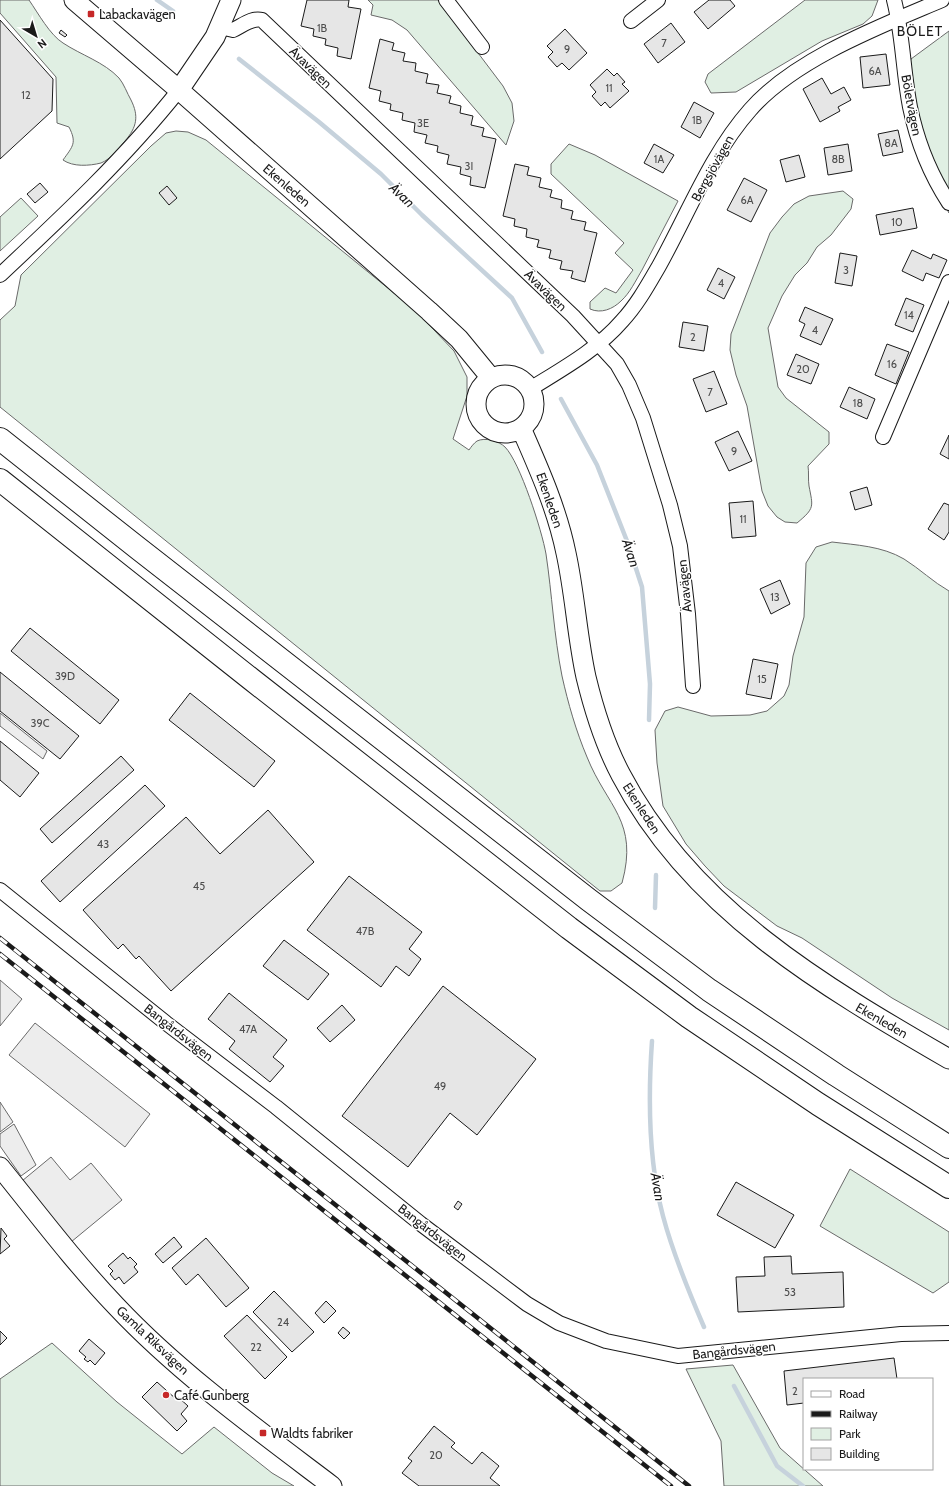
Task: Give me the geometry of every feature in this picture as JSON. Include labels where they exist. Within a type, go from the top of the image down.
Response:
[{"type":"highway","points":[[0,439],[138,549],[570,885],[703,985],[836,1075],[949,1147]]},
{"type":"highway","points":[[0,480],[226,660],[569,928],[696,1021],[818,1104],[949,1187]]},
{"type":"street","name":"Ekenleden","points":[[74,0],[179,90],[429,311],[459,339],[491,378]]},
{"type":"street","points":[[0,275],[105,175],[138,140],[179,90],[220,27],[231,0]]},
{"type":"street","points":[[446,0],[482,47]]},
{"type":"street","points":[[631,21],[658,0]]},
{"type":"street","name":"Böletvägen","points":[[894,0],[899,18],[910,107],[928,165],[949,203]]},
{"type":"street","name":"Bergsjövägen","points":[[530,389],[599,344],[623,321],[648,285],[718,154],[750,109],[788,76],[824,55],[899,18],[942,0]]},
{"type":"street","name":"Ävavägen","points":[[220,27],[233,30],[251,21],[257,19],[262,20],[572,316],[618,364],[643,418],[670,505],[680,546],[684,574],[693,686]]},
{"type":"street","points":[[883,437],[949,282]]},
{"type":"street","points":[[505,375],[513,376],[520,379],[530,389],[534,401],[532,414],[521,428],[513,432],[495,432],[487,428],[477,414],[476,398],[484,383],[491,378],[505,375]]},
{"type":"street","name":"Ekenleden","points":[[521,428],[545,480],[558,519],[570,573],[586,677],[605,738],[620,774],[637,803],[661,838],[686,867],[758,936],[810,976],[852,1003],[949,1059]]},
{"type":"street","name":"Bangårdsvägen","points":[[0,890],[166,1023],[276,1107],[421,1224],[527,1304],[559,1323],[606,1341],[649,1352],[678,1356],[901,1334],[949,1333]]},
{"type":"street","name":"Gamla Riksvägen","points":[[0,1167],[60,1244],[116,1307],[153,1343],[226,1404],[332,1486]]},
{"type":"green space","points":[[0,0],[29,0],[53,35],[63,43],[106,67],[121,80],[134,106],[136,121],[129,136],[108,159],[101,163],[91,165],[76,165],[63,160],[73,144],[73,137],[69,127],[57,123],[56,77],[0,13]]},
{"type":"green space","points":[[368,0],[438,0],[503,86],[512,103],[514,121],[506,145],[407,30],[392,20],[371,15],[373,5]]},
{"type":"green space","points":[[805,0],[878,0],[872,16],[863,24],[822,41],[736,92],[711,93],[705,82],[708,74]]},
{"type":"green space","points":[[949,31],[949,213],[922,162],[907,68],[911,59]]},
{"type":"green space","points":[[176,131],[188,132],[206,140],[416,311],[454,351],[467,377],[467,396],[453,439],[469,450],[477,441],[484,439],[496,441],[505,447],[511,455],[524,481],[544,543],[559,661],[570,707],[587,757],[624,829],[627,844],[626,862],[622,883],[611,891],[600,891],[0,407],[0,320],[15,306],[21,275],[151,146],[166,133]]},
{"type":"green space","points":[[569,144],[595,155],[678,201],[630,290],[618,304],[603,311],[590,309],[590,302],[605,288],[616,293],[633,270],[615,253],[624,243],[551,174],[551,164]]},
{"type":"green space","points":[[843,191],[853,199],[851,209],[831,235],[817,247],[807,263],[795,275],[782,296],[768,328],[778,387],[786,398],[829,432],[829,444],[808,466],[812,503],[810,510],[797,523],[785,522],[777,517],[768,506],[762,491],[747,406],[736,375],[730,350],[731,334],[770,233],[782,217],[794,204],[809,196]]},
{"type":"green space","points":[[21,198],[38,216],[0,251],[0,217]]},
{"type":"green space","points":[[832,542],[887,551],[904,559],[937,584],[949,591],[949,1030],[892,998],[802,938],[777,926],[724,886],[686,844],[663,806],[657,763],[655,730],[665,711],[678,707],[711,716],[750,715],[767,711],[784,696],[789,685],[793,656],[804,617],[806,563],[816,547]]},
{"type":"green space","points":[[850,1169],[949,1232],[949,1282],[933,1293],[820,1226]]},
{"type":"green space","points":[[52,1343],[117,1402],[182,1454],[214,1427],[272,1473],[294,1486],[0,1486],[0,1379]]},
{"type":"green space","points":[[733,1365],[780,1448],[803,1468],[803,1470],[823,1486],[724,1486],[721,1441],[686,1369]]},
{"type":"shaded area","points":[[0,713],[47,751],[43,759],[0,726]]},
{"type":"shaded area","points":[[0,980],[22,999],[0,1026]]},
{"type":"shaded area","points":[[35,1023],[150,1114],[125,1147],[9,1055]]},
{"type":"shaded area","points":[[0,1102],[13,1122],[0,1132]]},
{"type":"shaded area","points":[[14,1124],[36,1165],[21,1176],[0,1146],[0,1134]]},
{"type":"shaded area","points":[[51,1157],[70,1180],[91,1163],[122,1200],[71,1242],[22,1181]]},
{"type":"building","points":[[307,0],[349,0],[348,7],[361,9],[351,59],[337,56],[338,48],[325,45],[326,39],[313,36],[314,29],[301,26]]},
{"type":"building","points":[[709,0],[730,0],[735,6],[708,29],[694,12]]},
{"type":"building","points":[[0,20],[53,79],[52,111],[0,159]]},
{"type":"building","points":[[671,23],[685,42],[658,63],[644,44]]},
{"type":"building","points":[[565,29],[587,53],[569,70],[562,63],[557,67],[548,57],[553,52],[547,46]]},
{"type":"building","points":[[61,30],[67,35],[65,37],[59,33]]},
{"type":"building","points":[[380,39],[394,43],[392,50],[405,53],[403,61],[416,63],[415,71],[428,74],[426,83],[439,85],[437,93],[451,96],[449,103],[461,106],[460,113],[473,116],[471,125],[484,128],[482,136],[496,139],[485,188],[470,185],[471,177],[460,174],[461,167],[447,164],[449,155],[437,152],[438,146],[425,143],[427,135],[414,132],[415,123],[402,120],[403,113],[390,110],[391,104],[379,101],[381,91],[369,88]]},
{"type":"building","points":[[886,54],[890,85],[863,88],[860,57]]},
{"type":"building","points":[[607,69],[614,76],[617,73],[625,82],[622,84],[629,91],[610,108],[605,102],[601,106],[592,96],[596,92],[590,85]]},
{"type":"building","points":[[822,78],[831,94],[844,87],[851,100],[838,107],[840,111],[820,122],[803,89]]},
{"type":"building","points":[[694,102],[714,113],[700,138],[681,127]]},
{"type":"building","points":[[898,130],[903,152],[883,156],[878,134]]},
{"type":"building","points":[[654,144],[674,155],[663,173],[644,163]]},
{"type":"building","points":[[848,144],[852,171],[828,175],[824,148]]},
{"type":"building","points":[[799,155],[805,177],[786,182],[780,160]]},
{"type":"building","points":[[515,164],[529,167],[527,175],[541,178],[539,187],[552,190],[550,197],[562,200],[561,208],[573,211],[571,219],[586,222],[584,230],[597,233],[585,282],[571,278],[573,271],[560,269],[562,261],[549,258],[551,250],[537,247],[539,240],[526,237],[527,229],[514,226],[515,219],[503,216]]},
{"type":"building","points":[[744,178],[767,190],[751,222],[727,210]]},
{"type":"building","points":[[40,183],[48,192],[35,203],[27,194]]},
{"type":"building","points":[[167,186],[177,198],[169,205],[159,193]]},
{"type":"building","points":[[913,208],[917,228],[880,235],[876,215]]},
{"type":"building","points":[[912,250],[931,259],[933,254],[947,260],[939,278],[926,273],[923,281],[902,271]]},
{"type":"building","points":[[840,253],[857,256],[852,286],[835,283]]},
{"type":"building","points":[[718,268],[735,277],[724,299],[707,290]]},
{"type":"building","points":[[906,298],[924,305],[913,332],[895,325]]},
{"type":"building","points":[[805,307],[833,319],[821,345],[800,336],[805,324],[799,321]]},
{"type":"building","points":[[683,322],[708,326],[704,351],[679,347]]},
{"type":"building","points":[[887,344],[909,352],[896,384],[875,375]]},
{"type":"building","points":[[796,354],[819,364],[811,384],[787,375]]},
{"type":"building","points":[[714,371],[727,404],[706,412],[693,379]]},
{"type":"building","points":[[849,387],[875,399],[867,419],[840,407]]},
{"type":"building","points":[[738,431],[752,461],[729,471],[715,442]]},
{"type":"building","points":[[949,435],[949,459],[940,454]]},
{"type":"building","points":[[867,487],[872,505],[855,510],[850,492]]},
{"type":"building","points":[[753,501],[756,536],[732,538],[729,503]]},
{"type":"building","points":[[944,503],[949,505],[949,532],[944,540],[928,529]]},
{"type":"building","points":[[780,580],[790,604],[771,614],[760,589]]},
{"type":"building","points":[[30,628],[119,700],[100,724],[11,651]]},
{"type":"building","points":[[753,659],[778,664],[771,699],[746,694]]},
{"type":"building","points":[[0,672],[79,736],[60,759],[0,711]]},
{"type":"building","points":[[190,693],[275,761],[254,787],[169,720]]},
{"type":"building","points":[[0,741],[39,773],[20,797],[0,780]]},
{"type":"building","points":[[121,756],[134,770],[52,843],[40,829]]},
{"type":"building","points":[[145,785],[165,806],[60,902],[41,881]]},
{"type":"building","points":[[268,810],[314,862],[171,991],[139,956],[136,959],[123,944],[118,949],[83,910],[186,817],[220,854]]},
{"type":"building","points":[[349,876],[422,932],[409,949],[421,959],[409,976],[396,966],[381,987],[307,930]]},
{"type":"building","points":[[284,940],[329,974],[308,1000],[263,966]]},
{"type":"building","points":[[443,986],[536,1059],[477,1135],[450,1113],[408,1167],[342,1116]]},
{"type":"building","points":[[229,993],[287,1040],[273,1057],[284,1066],[270,1082],[229,1049],[235,1041],[208,1019]]},
{"type":"building","points":[[342,1005],[355,1020],[330,1042],[317,1028]]},
{"type":"building","points":[[736,1182],[794,1215],[775,1248],[717,1215]]},
{"type":"building","points":[[458,1201],[462,1204],[458,1210],[454,1207]]},
{"type":"building","points":[[1,1228],[7,1236],[4,1239],[10,1246],[0,1254]]},
{"type":"building","points":[[174,1237],[182,1247],[163,1263],[155,1254]]},
{"type":"building","points":[[206,1238],[249,1288],[226,1307],[198,1274],[186,1285],[172,1268]]},
{"type":"building","points":[[123,1253],[128,1259],[130,1257],[137,1264],[134,1267],[138,1272],[124,1284],[119,1277],[115,1280],[110,1274],[113,1271],[108,1266]]},
{"type":"building","points":[[791,1256],[792,1274],[843,1272],[844,1307],[738,1312],[736,1277],[765,1276],[764,1257]]},
{"type":"building","points":[[274,1291],[314,1332],[292,1352],[253,1312]]},
{"type":"building","points":[[326,1301],[336,1311],[324,1323],[315,1313]]},
{"type":"building","points":[[247,1315],[287,1357],[265,1379],[224,1336]]},
{"type":"building","points":[[343,1327],[350,1333],[344,1339],[338,1333]]},
{"type":"building","points":[[0,1331],[7,1338],[0,1345]]},
{"type":"building","points":[[89,1339],[105,1353],[95,1365],[90,1360],[88,1362],[84,1359],[86,1357],[79,1351]]},
{"type":"building","points":[[894,1358],[897,1378],[803,1378],[803,1403],[787,1405],[784,1371]]},
{"type":"building","points":[[157,1382],[176,1399],[178,1397],[188,1406],[181,1414],[187,1421],[177,1431],[142,1397]]},
{"type":"building","points":[[434,1426],[455,1443],[451,1447],[472,1464],[482,1452],[499,1466],[490,1478],[500,1486],[419,1486],[402,1473],[412,1461],[408,1458]]},
{"type":"waterway","name":"Ävan","points":[[157,0],[173,11]]},
{"type":"waterway","name":"Ävan","points":[[239,59],[319,122],[381,174],[422,215],[512,298],[542,352]]},
{"type":"waterway","name":"Ävan","points":[[561,399],[597,465],[627,541],[642,587],[650,684],[649,720]]},
{"type":"waterway","name":"Ävan","points":[[655,908],[656,875]]},
{"type":"waterway","name":"Ävan","points":[[652,1041],[650,1129],[654,1173],[663,1216],[676,1258],[704,1327]]},
{"type":"waterway","name":"Ävan","points":[[734,1386],[777,1466],[803,1486]]},
{"type":"railway","points":[[0,938],[689,1486]]},
{"type":"railway","points":[[0,954],[671,1486]]},
{"type":"place","name":"Labackavägen","points":[[91,14]]},
{"type":"place","name":"Café Gunberg","points":[[166,1395]]},
{"type":"place","name":"Waldts fabriker","points":[[263,1433]]},
{"type":"district","name":"BÖLET","points":[[920,31]]}]
